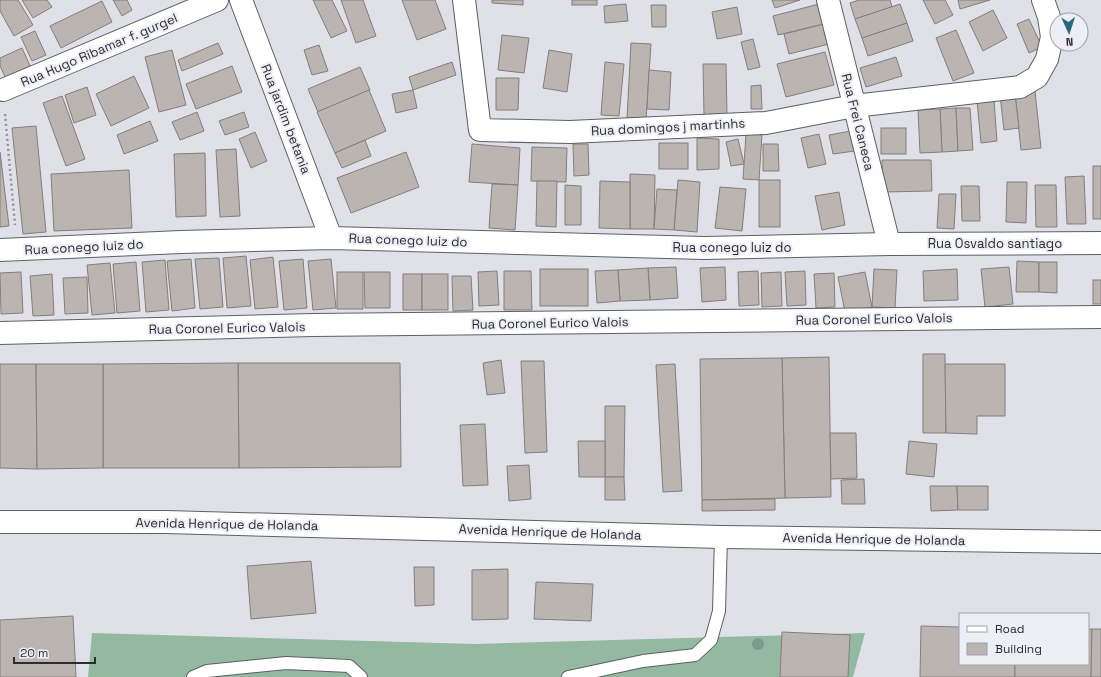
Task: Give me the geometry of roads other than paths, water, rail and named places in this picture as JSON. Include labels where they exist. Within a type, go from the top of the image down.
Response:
[{"type":"street","name":"Rua Hugo Ribamar f. gurgel","points":[[3,90],[217,0]]},
{"type":"street","name":"Rua jardim betania","points":[[241,0],[331,238]]},
{"type":"street","name":"Rua domingos j martinhs","points":[[464,0],[480,130],[570,132],[766,123],[854,106],[1020,87],[1037,77],[1047,59],[1052,37],[1049,17],[1043,0]]},
{"type":"street","name":"Rua Frei Caneca","points":[[828,0],[888,244]]},
{"type":"street","name":"Rua conego luiz do","points":[[9,250],[181,242],[331,238],[704,248],[888,244]]},
{"type":"street","name":"Rua Osvaldo santiago","points":[[888,244],[1101,243]]},
{"type":"street","name":"Rua Coronel Eurico Valois","points":[[0,333],[313,326],[1101,317]]},
{"type":"street","name":"Avenida Henrique de Holanda","points":[[0,522],[166,522],[721,537],[1101,542]]},
{"type":"lane","points":[[568,677],[642,661],[695,655],[711,640],[719,611],[721,537]]},
{"type":"lane","points":[[193,677],[207,671],[286,663],[349,666],[361,677]]}]
